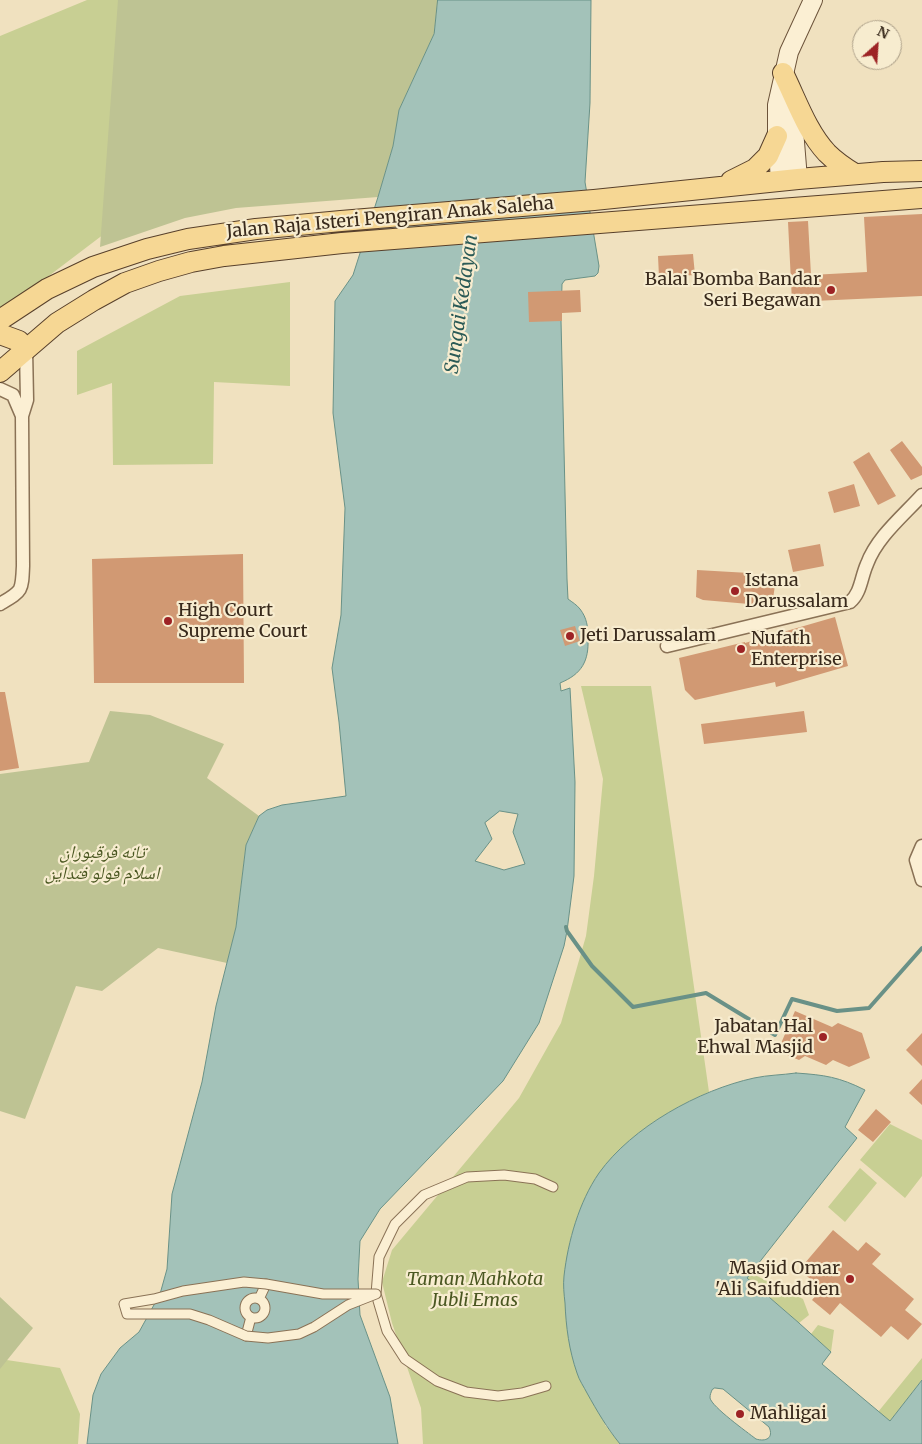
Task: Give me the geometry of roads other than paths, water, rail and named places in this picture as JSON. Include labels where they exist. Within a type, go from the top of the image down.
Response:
[{"type":"main road","points":[[789,180],[777,136],[777,105],[789,52],[813,0]]},
{"type":"main road","points":[[783,73],[810,129],[820,145],[832,158],[854,174]]},
{"type":"main road","points":[[783,73],[792,105],[789,180],[792,207]]},
{"type":"main road","points":[[715,187],[740,178],[756,169],[768,156],[777,136]]},
{"type":"main road","name":"Jalan Raja Isteri Pengiran Anak Saleha","points":[[0,320],[55,286],[93,267],[147,249],[188,239],[341,221],[594,200],[854,174],[922,171]]},
{"type":"main road","name":"Jalan Raja Isteri Pengiran Anak Saleha","points":[[0,372],[58,323],[94,300],[125,283],[191,262],[224,256],[342,243],[922,198]]},
{"type":"main road","points":[[0,334],[19,341],[26,349]]},
{"type":"street","points":[[0,604],[18,593],[22,587],[22,416],[27,400],[26,349]]},
{"type":"street","points":[[0,388],[13,395],[22,416]]},
{"type":"street","points":[[667,646],[850,602],[855,598],[867,562],[875,549],[884,536],[922,495]]},
{"type":"street","points":[[922,846],[916,860],[922,880]]},
{"type":"street","points":[[546,1386],[522,1393],[498,1396],[466,1392],[437,1381],[405,1359],[387,1331],[376,1294],[379,1257],[395,1224],[424,1195],[467,1177],[504,1174],[535,1179],[553,1187]]},
{"type":"street","points":[[244,1282],[323,1294],[376,1294],[348,1305],[314,1327],[299,1334],[268,1338],[246,1336],[190,1314],[127,1314],[124,1304],[154,1299],[183,1290],[244,1282]]},
{"type":"street","points":[[259,1299],[266,1284]]},
{"type":"street","points":[[259,1299],[265,1307],[264,1312],[259,1317],[251,1318],[246,1312],[246,1305],[249,1300],[259,1299]]},
{"type":"street","points":[[246,1336],[251,1318]]},
{"type":"water","name":"Sungai Kedayan","points":[[438,0],[591,0],[590,103],[585,182],[599,266],[598,273],[595,276],[565,280],[562,284],[561,320],[568,599],[579,608],[584,616],[588,638],[587,653],[583,666],[574,675],[560,683],[561,691],[570,688],[575,782],[574,876],[564,946],[539,1023],[503,1081],[380,1209],[360,1241],[358,1279],[360,1315],[390,1397],[398,1444],[87,1444],[93,1395],[101,1374],[120,1348],[139,1332],[160,1294],[167,1269],[172,1194],[202,1082],[216,1006],[236,927],[246,845],[259,816],[267,810],[282,805],[346,796],[332,668],[341,615],[345,508],[333,413],[335,301],[353,275],[393,146],[399,110],[434,34]],"holes":[[[500,811],[518,814],[513,832],[525,864],[504,870],[475,861],[492,839],[485,823]]]},
{"type":"water","points":[[796,1073],[832,1077],[865,1090],[845,1127],[857,1138],[747,1278],[831,1352],[822,1364],[890,1421],[922,1380],[922,1444],[620,1444],[602,1419],[579,1378],[567,1330],[564,1276],[572,1236],[586,1196],[599,1173],[613,1156],[629,1140],[668,1113],[711,1091],[733,1084],[759,1077]],"holes":[[[715,1388],[723,1389],[769,1427],[770,1436],[768,1438],[763,1440],[756,1439],[712,1402],[710,1398],[712,1390]]]},
{"type":"waterway","points":[[566,927],[592,966],[633,1007],[706,993],[775,1035],[792,999],[837,1011],[869,1008],[922,948]]},
{"type":"place","name":"Balai Bomba Bandar Seri Begawan","points":[[831,290]]},
{"type":"place","name":"Istana Darussalam","points":[[735,591]]},
{"type":"place","name":"High Court Supreme Court","points":[[168,621]]},
{"type":"place","name":"Jeti Darussalam","points":[[570,636]]},
{"type":"place","name":"Nufath Enterprise","points":[[741,649]]},
{"type":"place","name":"Jabatan Hal Ehwal Masjid","points":[[823,1037]]},
{"type":"place","name":"Masjid Omar 'Ali Saifuddien","points":[[850,1279]]},
{"type":"place","name":"Mahligai","points":[[740,1414]]},
{"type":"park label","name":"تانه فرقبوران اسلام فولو فنداين","points":[[102,863]]},
{"type":"park label","name":"Taman Mahkota Jubli Emas","points":[[475,1290]]}]
